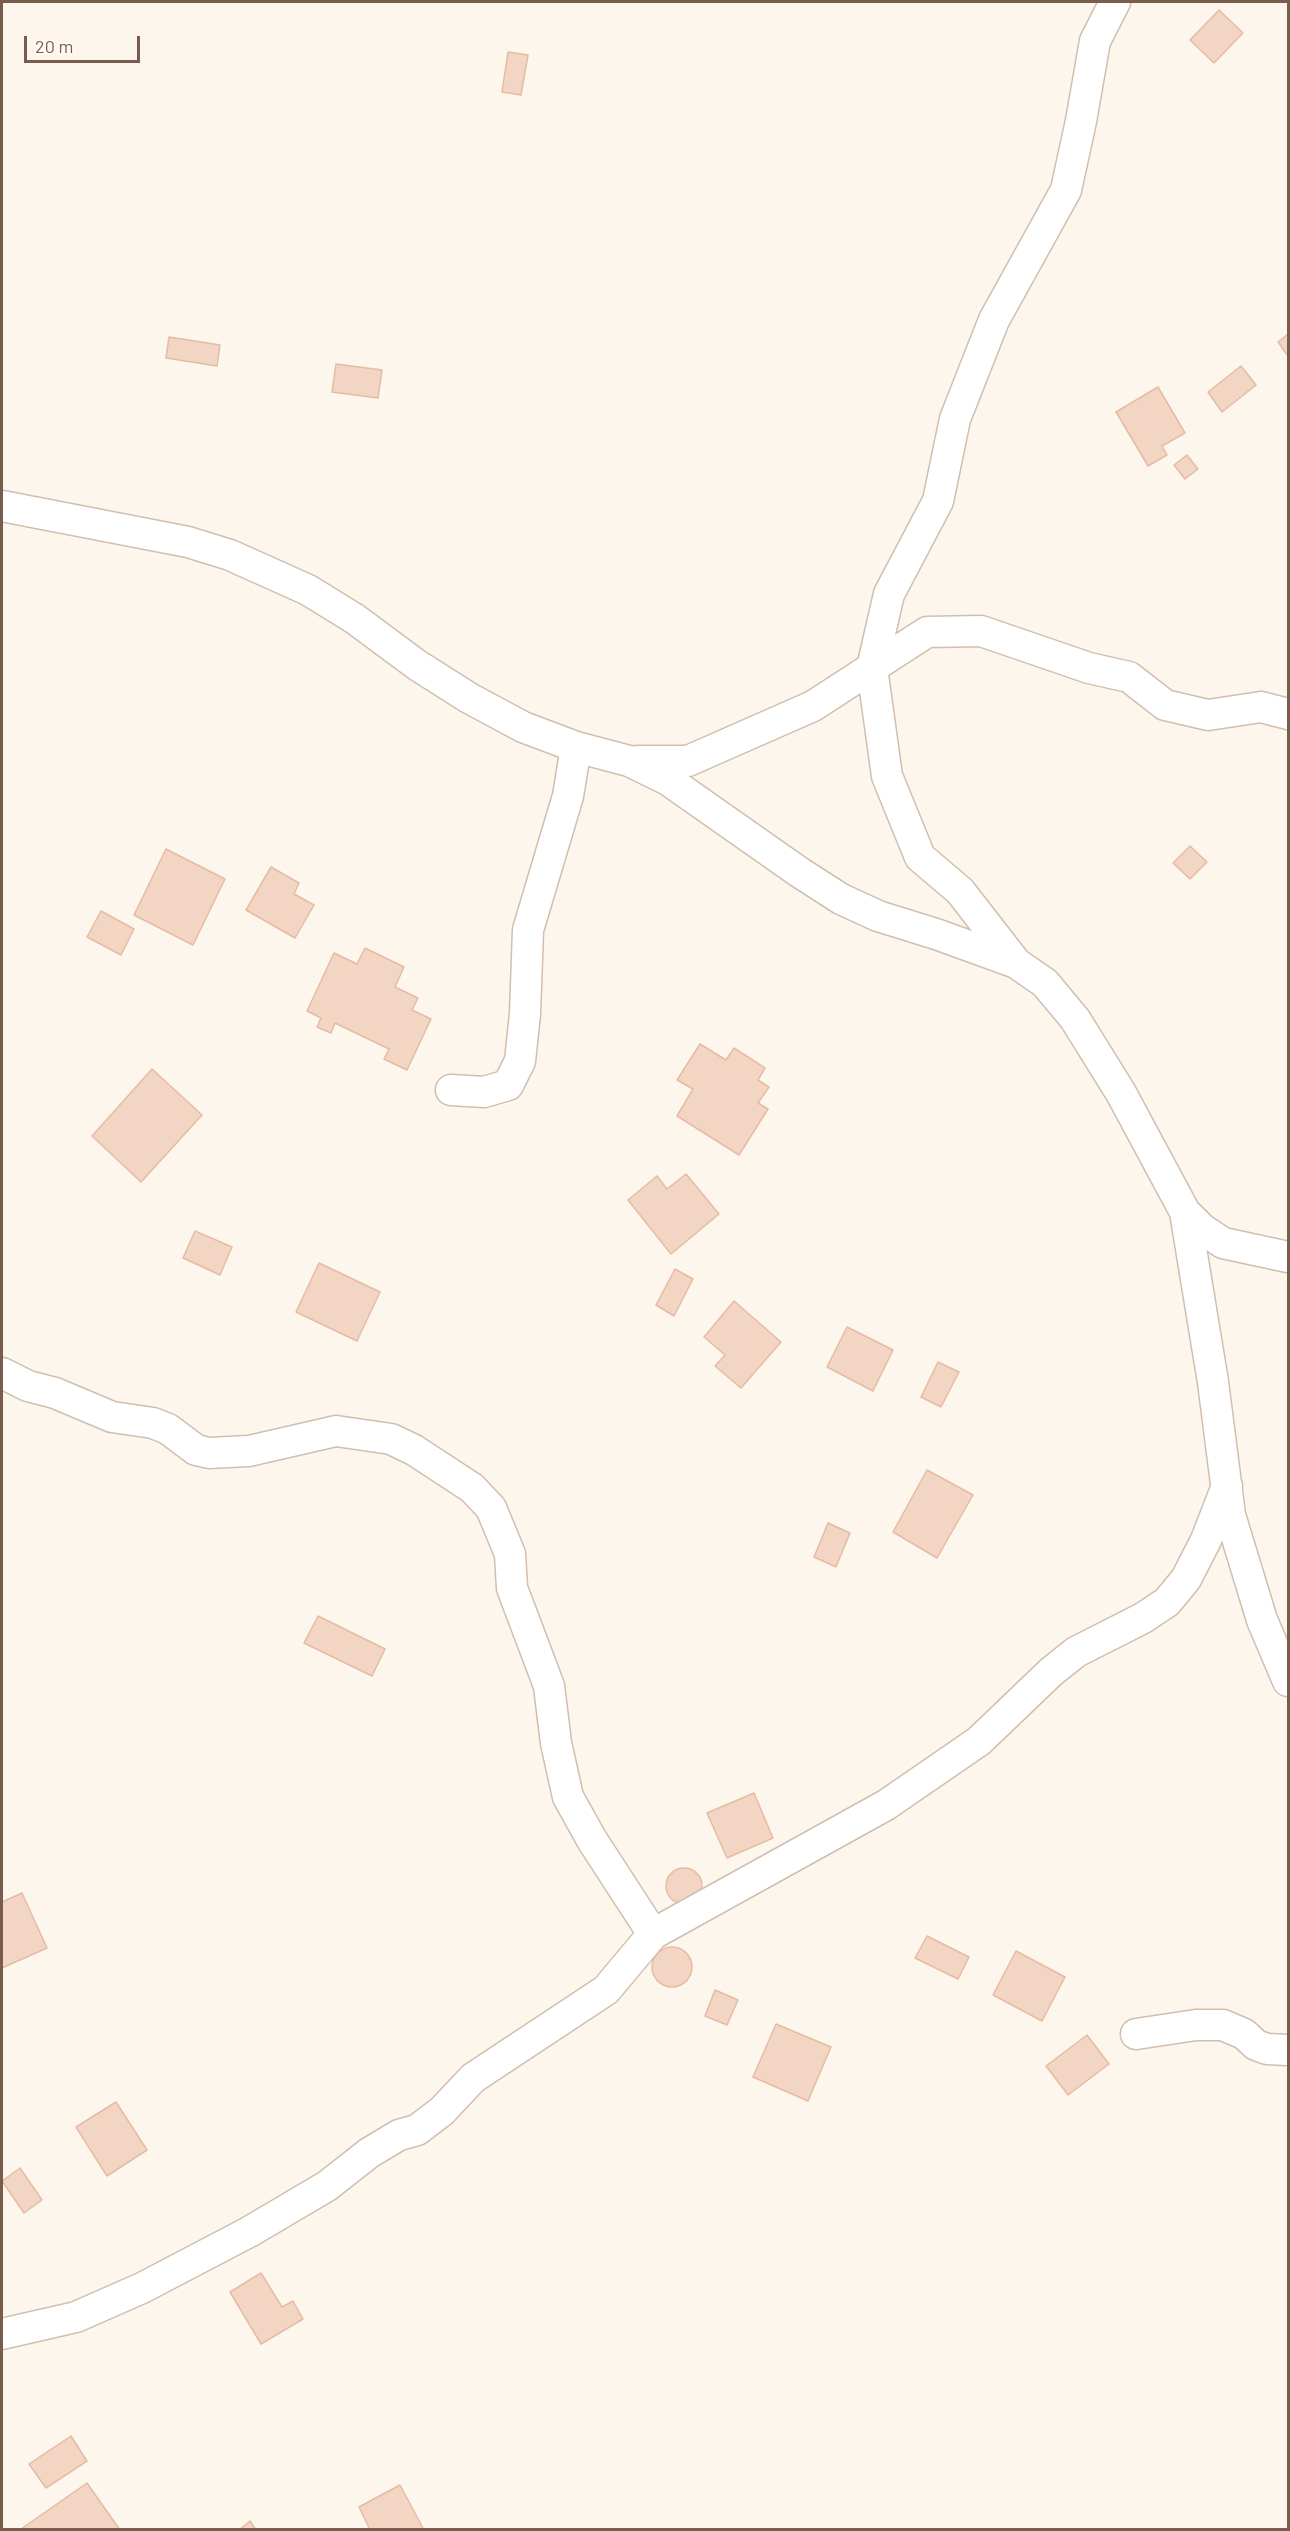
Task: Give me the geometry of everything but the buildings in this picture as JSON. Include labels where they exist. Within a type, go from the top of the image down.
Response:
[{"type":"street","points":[[1016,963],[960,891],[920,857],[887,776],[872,668],[889,594],[938,501],[955,419],[994,320],[1066,190],[1095,41],[1116,2]]},
{"type":"street","points":[[2,506],[188,542],[230,555],[308,590],[355,619],[417,665],[469,698],[523,727],[576,747],[629,761],[668,780],[841,899],[879,916],[1016,963],[1045,983],[1075,1019],[1121,1093],[1185,1212],[1202,1229],[1223,1243],[1288,1257]]},
{"type":"street","points":[[629,761],[688,761],[813,706],[927,632],[981,631],[1089,668],[1129,677],[1165,705],[1208,715],[1261,707],[1288,714]]},
{"type":"street","points":[[451,1090],[484,1092],[507,1085],[520,1060],[525,1014],[528,930],[568,796],[576,747]]},
{"type":"street","points":[[1185,1212],[1213,1382],[1230,1515],[1262,1620],[1288,1682]]},
{"type":"street","points":[[2,1373],[28,1386],[55,1393],[112,1417],[161,1426],[196,1450],[209,1453],[249,1451],[336,1431],[391,1439],[414,1450],[472,1488],[491,1508],[510,1554],[512,1588],[549,1686],[556,1743],[568,1797],[592,1840],[653,1934]]},
{"type":"street","points":[[2,2334],[76,2317],[142,2288],[249,2232],[327,2186],[369,2152],[399,2135],[417,2130],[442,2111],[473,2078],[606,1990],[653,1934],[886,1806],[979,1741],[1051,1672],[1076,1652],[1143,1618],[1167,1602],[1186,1579],[1201,1550],[1227,1486]]},
{"type":"street","points":[[1136,2034],[1196,2025],[1223,2025],[1244,2034],[1256,2045],[1267,2049],[1288,2050]]}]
